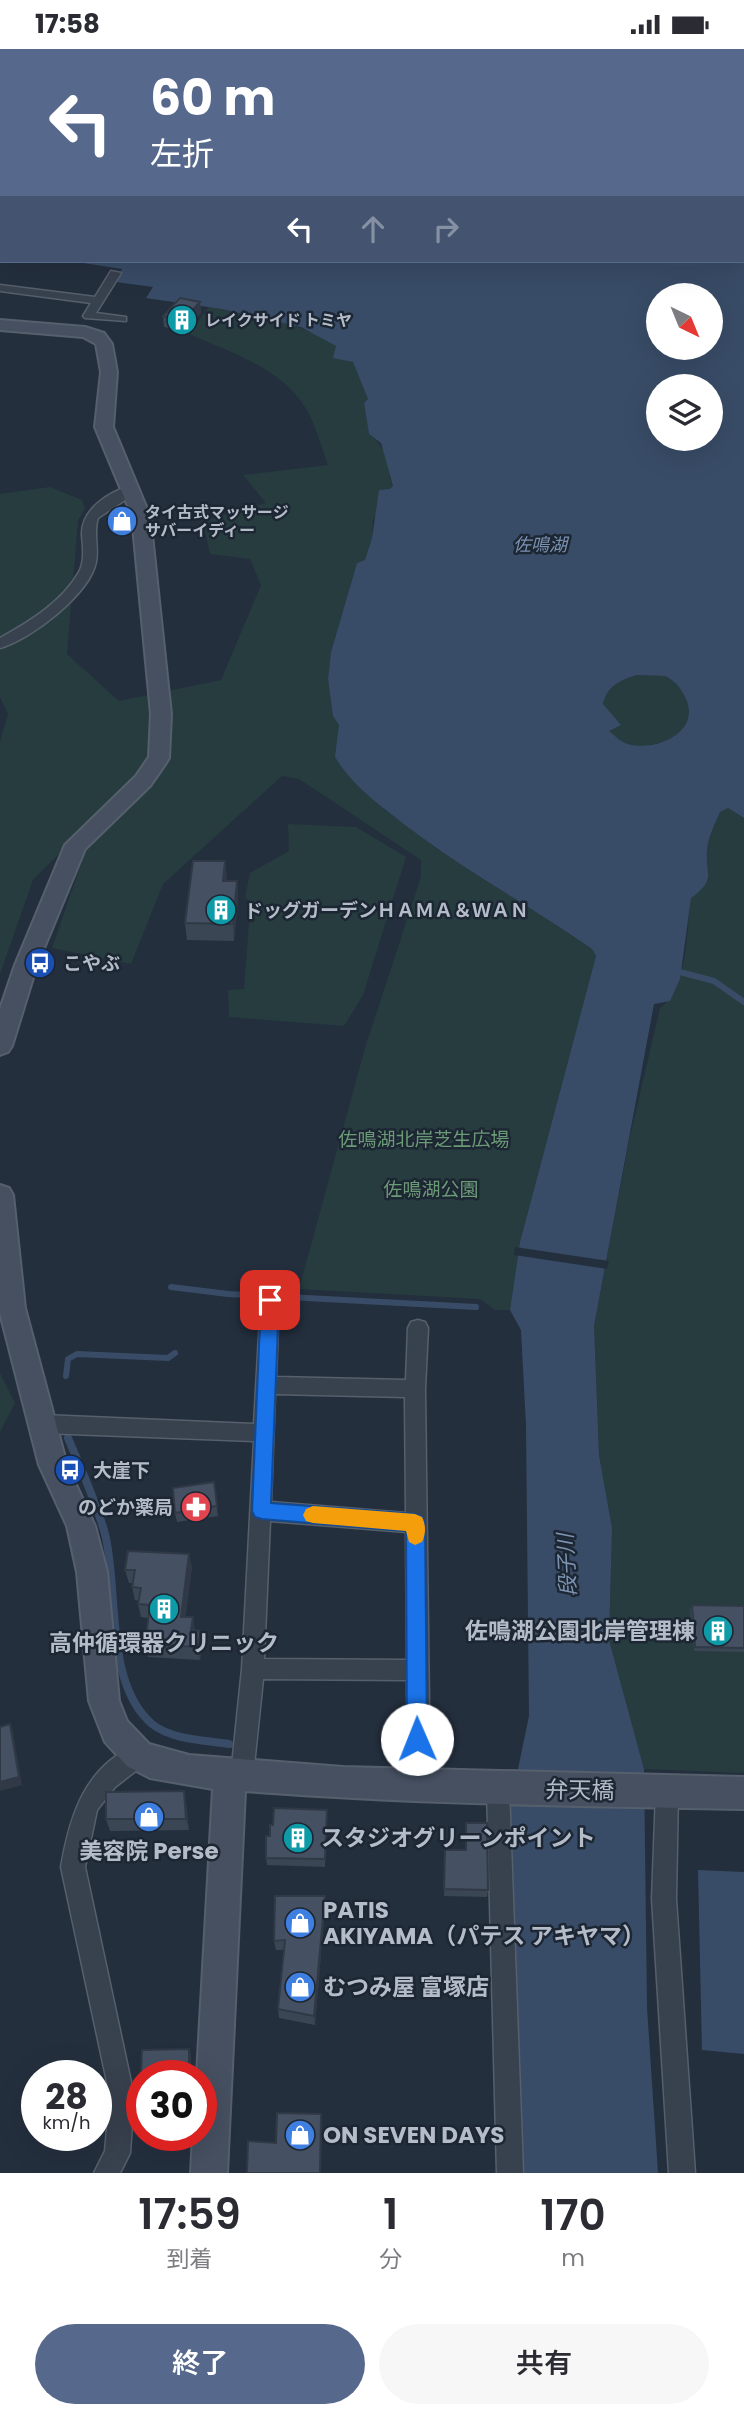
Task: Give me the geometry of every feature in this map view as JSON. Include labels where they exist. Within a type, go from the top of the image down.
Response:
[{"type":"street","points":[[115,273],[89,316],[122,319]]},
{"type":"street","points":[[0,288],[98,301]]},
{"type":"street","points":[[0,325],[85,333],[102,340],[109,372],[104,427],[141,516],[161,713],[159,758],[143,781],[76,845],[26,965],[0,1046]]},
{"type":"street","points":[[0,644],[38,622],[68,593],[87,569],[92,551],[89,521],[96,511],[132,489]]},
{"type":"street","points":[[0,1195],[12,1308],[60,1425],[53,1465],[81,1526],[92,1572],[104,1701],[116,1731],[138,1755],[91,1794],[78,1831],[73,1867],[121,2097],[122,2117],[117,2153],[107,2173]]},
{"type":"street","points":[[209,2173],[241,1759],[253,1669],[270,1300]]},
{"type":"street","points":[[418,1328],[415,1523],[419,1785]]},
{"type":"street","points":[[267,1385],[415,1389]]},
{"type":"street","points":[[60,1425],[264,1433]]},
{"type":"street","points":[[262,1511],[415,1523]]},
{"type":"street","points":[[253,1669],[416,1670]]},
{"type":"street","name":"弁天橋","points":[[138,1755],[168,1767],[241,1759],[419,1785],[744,1793]]},
{"type":"street","points":[[503,1789],[510,2173]]},
{"type":"street","points":[[659,1791],[682,2173]]},
{"type":"green space","name":"佐鳴湖公園","points":[[209,307],[290,324],[330,342],[345,354],[357,368],[365,388],[368,400],[364,403],[369,434],[380,445],[386,457],[393,486],[373,520],[372,538],[365,560],[357,563],[331,652],[328,679],[333,716],[339,725],[336,758],[360,788],[409,828],[592,949],[596,956],[520,1242],[510,1310],[495,1310],[480,1299],[299,1289],[365,1048],[421,877],[421,860],[299,779],[282,776],[163,884],[131,964],[52,948],[85,853],[141,783],[130,782],[33,880],[0,974],[0,742],[8,714],[0,697],[0,494],[50,487],[82,500],[85,509],[78,520],[67,654],[119,701],[221,680],[261,585],[250,559],[210,554],[203,521],[266,503],[243,475],[328,465],[309,414],[287,385],[256,364],[189,334]]},
{"type":"green space","points":[[637,675],[665,676],[676,684],[684,695],[688,718],[683,728],[666,741],[643,746],[631,745],[608,731],[620,725],[603,704],[608,692],[620,681]]},
{"type":"green space","points":[[728,808],[744,818],[744,1773],[644,1769],[609,1640],[612,1528],[599,1455],[594,1326],[629,1141],[660,1008],[669,999],[681,972],[691,897],[707,881],[709,840],[720,812]]},
{"type":"green space","points":[[288,824],[356,827],[406,857],[363,995],[344,1026],[229,1017],[228,990],[244,989],[249,923],[254,922],[255,904],[245,898],[250,873],[289,851]]},
{"type":"green space","points":[[0,1373],[15,1403],[0,1432]]},
{"type":"water","name":"佐鳴湖","points":[[83,263],[744,263],[744,818],[728,808],[720,812],[708,845],[707,881],[691,898],[680,979],[670,1001],[654,1004],[594,1326],[599,1455],[612,1528],[609,1640],[644,1769],[647,2008],[658,2173],[523,2173],[507,1822],[529,1716],[526,1425],[521,1330],[510,1310],[520,1242],[596,956],[592,949],[409,828],[359,787],[335,757],[339,725],[333,716],[328,679],[331,652],[357,563],[365,560],[372,538],[379,490],[393,486],[381,443],[369,434],[364,403],[368,399],[353,362],[333,358],[336,346],[301,327],[222,309],[146,298],[153,287],[116,282],[122,269]],"holes":[[[637,675],[665,676],[678,686],[688,707],[688,718],[676,735],[644,746],[626,743],[609,731],[621,725],[603,704],[615,685]]]},
{"type":"water","points":[[698,1870],[744,1872],[744,2054],[702,2050]]},
{"type":"pier","points":[[515,1247],[609,1261],[607,1269],[514,1255]]},
{"type":"building","points":[[180,298],[200,302],[183,320],[163,316]]},
{"type":"building","name":"ドッグガーデンＨＡＭＡ＆ＷＡＮ","points":[[193,861],[225,861],[223,881],[237,881],[233,924],[185,923]]},
{"type":"building","name":"のどか薬局","points":[[214,1482],[217,1506],[175,1513],[173,1488]]},
{"type":"building","name":"高仲循環器クリニック","points":[[128,1551],[189,1554],[181,1617],[193,1617],[191,1630],[200,1631],[198,1647],[145,1644],[150,1605],[138,1604],[141,1588],[132,1587],[135,1570],[125,1570]]},
{"type":"building","name":"佐鳴湖公園北岸管理棟","points":[[692,1605],[744,1606],[744,1648],[695,1647]]},
{"type":"building","points":[[10,1724],[19,1777],[0,1782],[0,1727]]},
{"type":"building","points":[[184,1791],[186,1819],[106,1819],[106,1792]]},
{"type":"building","name":"スタジオグリーンポイント","points":[[274,1808],[327,1810],[325,1859],[266,1858],[266,1836],[270,1836]]},
{"type":"building","points":[[466,1823],[487,1823],[488,1890],[444,1889],[445,1850],[466,1850]]},
{"type":"building","points":[[275,1896],[325,1896],[314,2016],[278,2009],[285,1940],[274,1941]]},
{"type":"building","points":[[189,2049],[189,2060],[142,2060],[142,2050]]},
{"type":"building","name":"ON SEVEN DAYS","points":[[277,2113],[321,2114],[320,2173],[247,2173],[248,2141],[276,2143]]},
{"type":"waterway","points":[[680,972],[714,981],[744,1002]]},
{"type":"waterway","points":[[171,1287],[228,1294],[476,1307]]},
{"type":"waterway","points":[[66,1376],[68,1359],[77,1354],[168,1358],[175,1353]]},
{"type":"waterway","points":[[68,1438],[93,1497],[105,1534],[120,1660],[126,1685],[137,1706],[152,1724],[169,1733],[189,1739],[229,1744]]},
{"type":"slow traffic","points":[[313,1515],[415,1523],[415,1536]]},
{"type":"place","name":"レイクサイド トミヤ","points":[[182,320]]},
{"type":"place","name":"タイ古式マッサージ サバーイディー","points":[[122,521]]},
{"type":"place","name":"ドッグガーデンＨＡＭＡ＆ＷＡＮ","points":[[221,910]]},
{"type":"place","name":"こやぶ","points":[[40,963]]},
{"type":"place","name":"大崖下","points":[[70,1470]]},
{"type":"place","name":"のどか薬局","points":[[196,1507]]},
{"type":"place","name":"高仲循環器クリニック","points":[[164,1609]]},
{"type":"place","name":"佐鳴湖公園北岸管理棟","points":[[718,1631]]},
{"type":"place","name":"美容院 Perse","points":[[149,1817]]},
{"type":"place","name":"スタジオグリーンポイント","points":[[298,1838]]},
{"type":"place","name":"PATIS AKIYAMA（パテス アキヤマ）","points":[[300,1923]]},
{"type":"place","name":"むつみ屋 富塚店","points":[[300,1987]]},
{"type":"place","name":"ON SEVEN DAYS","points":[[300,2135]]},
{"type":"route","points":[[270,1300],[262,1511],[415,1523],[417,1739]]},
{"type":"park label","name":"佐鳴湖北岸芝生広場","points":[[424,1139]]},
{"type":"water label","name":"段子川","points":[[567,1565]]}]
